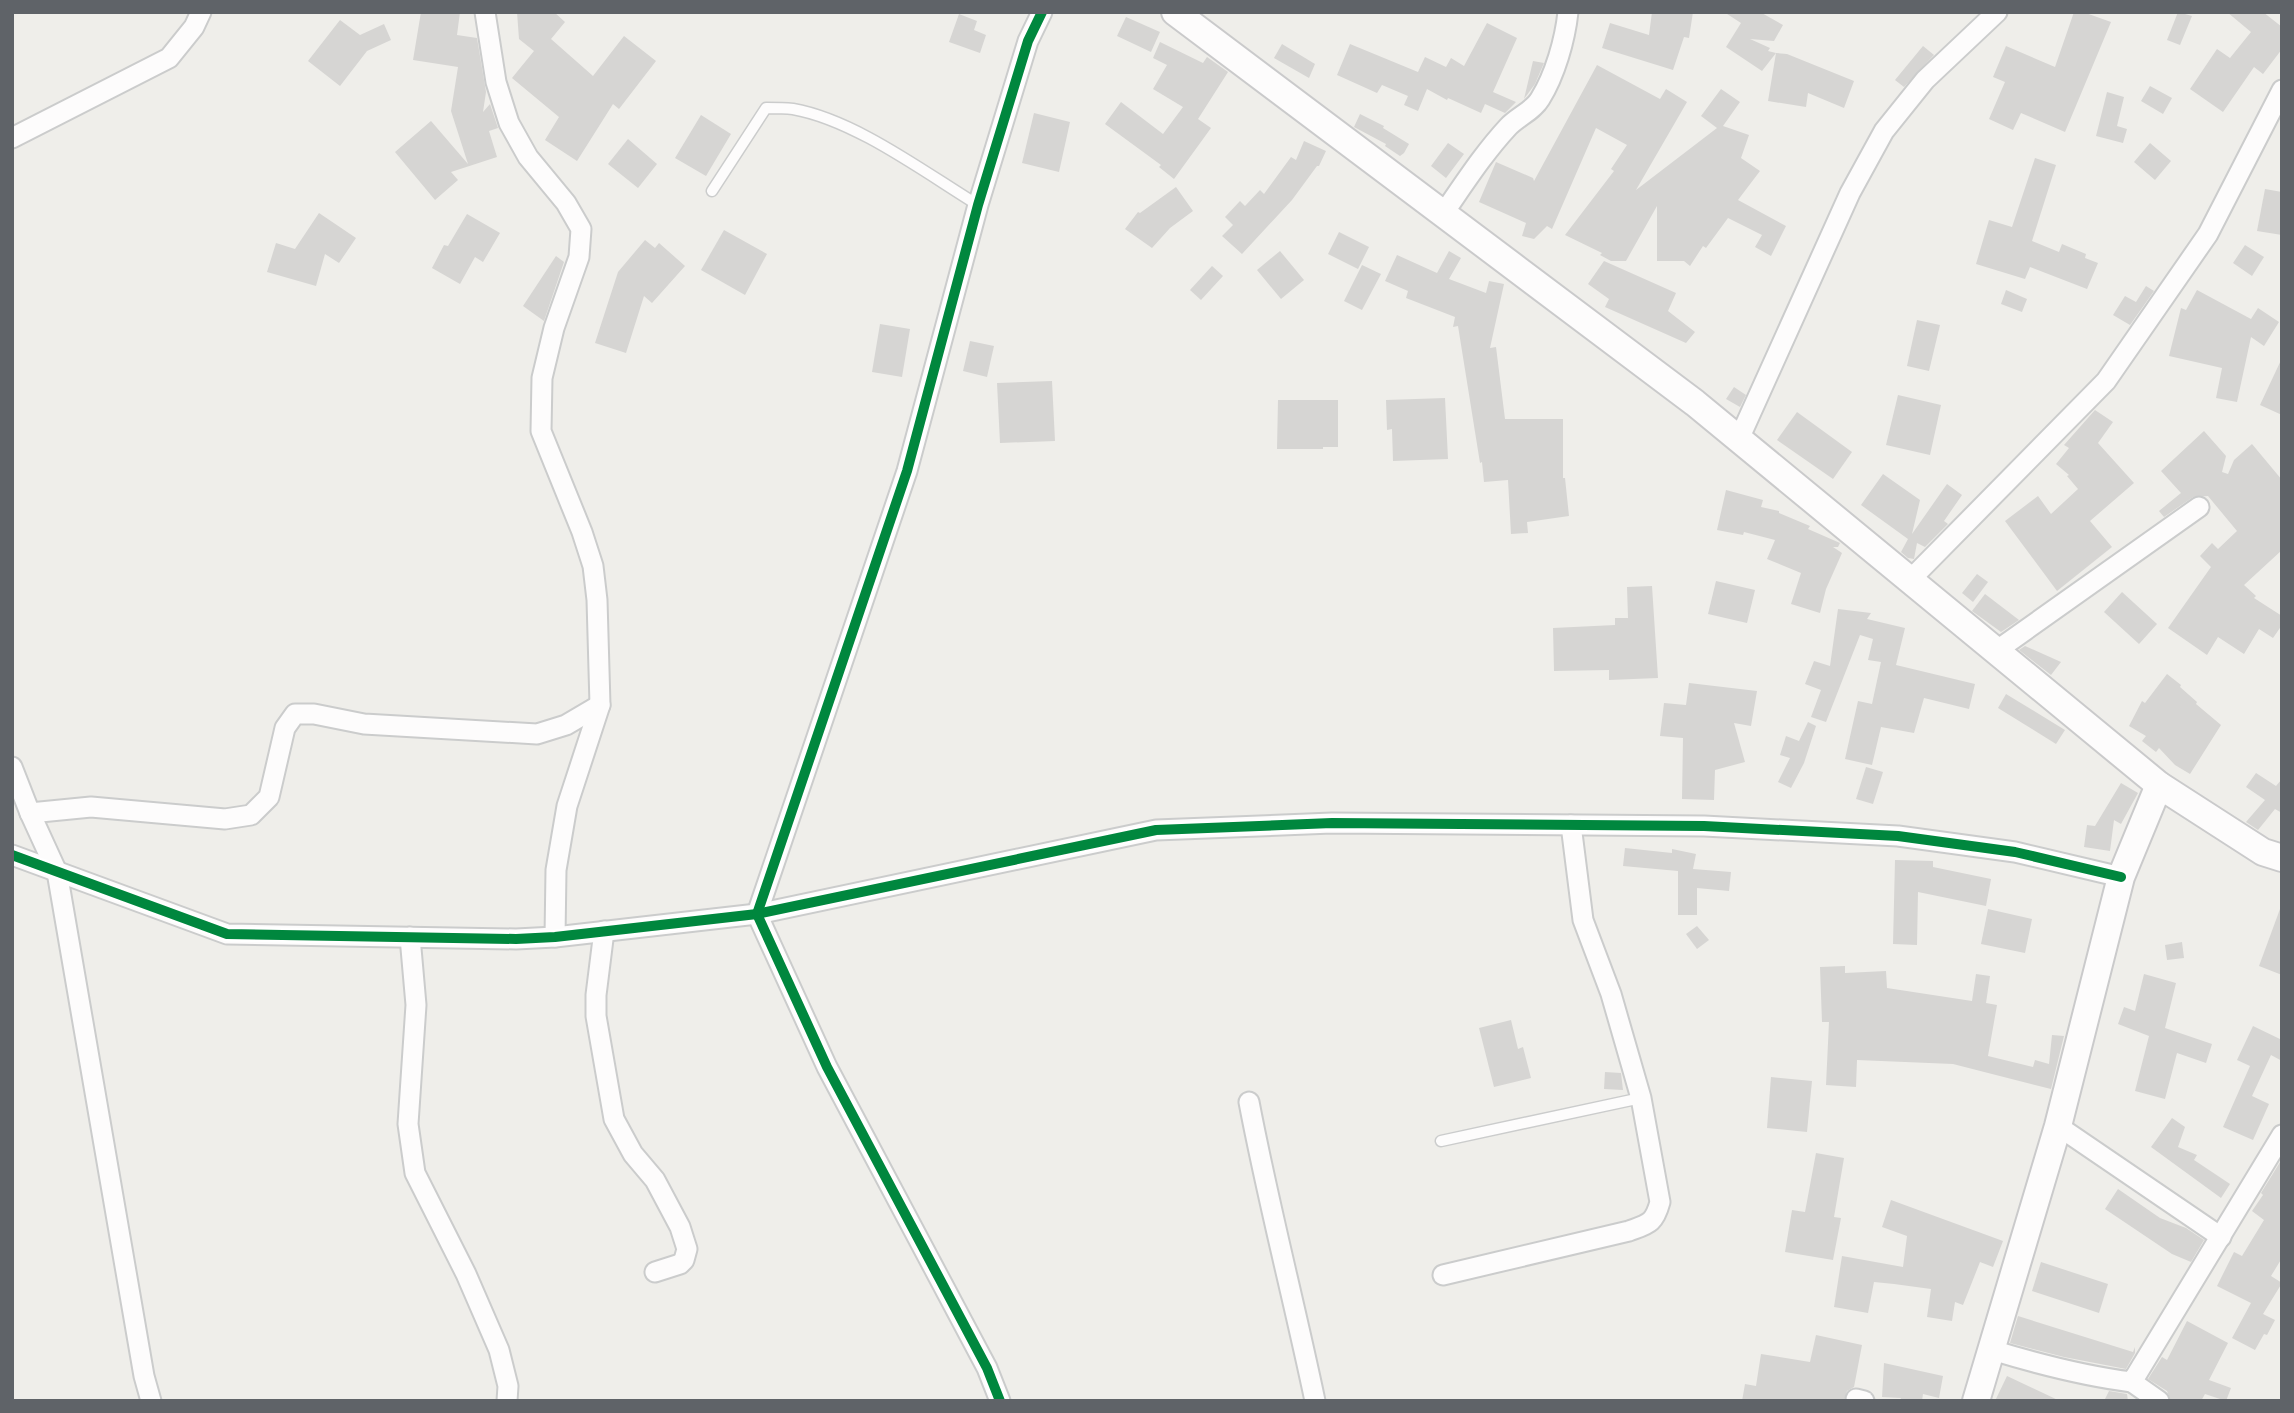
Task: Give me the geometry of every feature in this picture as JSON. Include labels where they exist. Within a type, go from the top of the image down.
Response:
[{"type":"street","points":[[12,138],[169,58],[194,27],[201,12]]},
{"type":"street","points":[[485,12],[496,82],[509,123],[528,157],[566,203],[581,229],[579,257],[554,328],[542,378],[541,431],[593,566],[597,600],[600,705],[567,806],[556,870],[555,937]]},
{"type":"street","points":[[1000,1401],[987,1368],[827,1067],[757,914],[907,471],[978,205],[1028,41],[1042,12]]},
{"type":"street","points":[[1175,12],[1739,439],[2159,785],[2263,852],[2282,858]]},
{"type":"street","points":[[1443,214],[1476,166],[1509,126],[1539,102],[1566,29],[1568,12]]},
{"type":"street","points":[[1739,439],[1850,193],[1884,131],[1925,80],[1997,12]]},
{"type":"street","points":[[1909,580],[2106,381],[2208,234],[2282,90]]},
{"type":"street","points":[[1996,651],[2199,507]]},
{"type":"street","points":[[30,813],[91,807],[225,819],[251,815],[269,797],[285,727],[295,714],[314,714],[365,724],[537,734],[566,725],[600,705]]},
{"type":"street","points":[[12,767],[57,872],[142,1363],[151,1401]]},
{"type":"street","points":[[1976,1401],[2058,1126],[2121,877],[2159,785]]},
{"type":"street","points":[[12,855],[227,934],[516,939],[757,914],[1156,830],[1332,822],[1704,826],[1898,836],[2015,852],[2121,877]]},
{"type":"street","points":[[1443,1275],[1629,1231],[1650,1224],[1657,1216],[1660,1202],[1641,1098],[1611,994],[1584,920],[1571,825]]},
{"type":"street","points":[[604,931],[596,1016],[614,1119],[633,1154],[655,1180],[680,1227],[687,1249],[680,1264],[655,1272]]},
{"type":"street","points":[[410,937],[416,1005],[408,1124],[415,1172],[466,1274],[499,1350],[508,1386],[507,1401]]},
{"type":"street","points":[[1249,1102],[1262,1171],[1315,1401]]},
{"type":"street","points":[[2058,1126],[2221,1237]]},
{"type":"street","points":[[2132,1382],[2282,1135]]},
{"type":"street","points":[[1992,1350],[2050,1367],[2132,1382],[2159,1401]]},
{"type":"lane","points":[[712,191],[766,108],[792,109],[822,117],[866,137],[978,205]]},
{"type":"lane","points":[[1441,1141],[1641,1098]]},
{"type":"building","points":[[421,12],[460,12],[457,35],[477,38],[486,92],[483,112],[490,104],[498,128],[489,131],[497,157],[451,172],[458,180],[435,200],[395,152],[431,121],[468,164],[451,111],[458,67],[413,60]]},
{"type":"building","points":[[517,12],[554,12],[565,22],[551,39],[593,76],[624,36],[656,61],[619,109],[613,104],[577,161],[545,140],[559,117],[512,78],[534,51],[519,39]]},
{"type":"building","points":[[1652,12],[1693,12],[1689,38],[1684,37],[1673,70],[1602,48],[1610,23],[1649,35]]},
{"type":"building","points":[[1724,12],[1760,12],[1783,25],[1774,41],[1750,39],[1776,53],[1762,71],[1726,47],[1741,23]]},
{"type":"building","points":[[2074,12],[2083,12],[2111,22],[2065,132],[2021,113],[2013,130],[1989,119],[2005,82],[1993,77],[2006,46],[2055,67]]},
{"type":"building","points":[[2178,12],[2192,16],[2180,45],[2167,40]]},
{"type":"building","points":[[2227,12],[2263,12],[2282,27],[2282,49],[2263,74],[2254,67],[2223,112],[2190,89],[2217,49],[2230,58],[2251,32]]},
{"type":"building","points":[[959,14],[977,21],[974,30],[986,35],[980,53],[949,42]]},
{"type":"building","points":[[1126,17],[1160,32],[1151,52],[1117,36]]},
{"type":"building","points":[[340,20],[360,35],[384,24],[391,40],[367,51],[340,86],[308,61]]},
{"type":"building","points":[[1487,23],[1517,38],[1493,92],[1516,102],[1505,113],[1485,104],[1481,113],[1427,89],[1418,111],[1404,105],[1408,96],[1382,85],[1377,93],[1337,75],[1350,44],[1418,72],[1425,57],[1446,67],[1451,58],[1464,66]]},
{"type":"building","points":[[1160,42],[1203,63],[1207,57],[1228,72],[1198,119],[1211,128],[1174,179],[1159,167],[1161,165],[1105,124],[1121,102],[1163,134],[1183,107],[1153,89],[1167,65],[1153,58]]},
{"type":"building","points":[[1282,44],[1315,64],[1309,78],[1274,58]]},
{"type":"building","points":[[1923,46],[1934,55],[1904,87],[1895,80]]},
{"type":"building","points":[[1776,53],[1787,54],[1854,81],[1844,108],[1808,93],[1806,107],[1768,101]]},
{"type":"building","points":[[1533,61],[1544,63],[1535,84],[1524,99]]},
{"type":"building","points":[[1597,65],[1660,99],[1666,89],[1687,102],[1636,190],[1717,128],[1701,116],[1721,89],[1740,102],[1723,126],[1749,135],[1741,158],[1760,171],[1738,200],[1786,226],[1771,256],[1755,247],[1762,235],[1728,218],[1706,248],[1703,246],[1690,266],[1684,261],[1657,261],[1657,206],[1626,261],[1611,261],[1600,255],[1602,253],[1565,235],[1614,171],[1611,169],[1627,145],[1596,128],[1552,229],[1547,226],[1534,239],[1522,236],[1526,223],[1479,202],[1496,162],[1533,178],[1534,181]]},
{"type":"building","points":[[2150,86],[2172,98],[2163,114],[2141,101]]},
{"type":"building","points":[[2107,92],[2124,97],[2117,126],[2127,129],[2123,143],[2096,136]]},
{"type":"building","points":[[1034,113],[1070,122],[1059,172],[1022,163]]},
{"type":"building","points":[[1360,114],[1384,126],[1383,128],[1409,144],[1404,153],[1400,156],[1385,146],[1386,144],[1354,127]]},
{"type":"building","points":[[701,115],[731,134],[706,176],[675,158]]},
{"type":"building","points":[[628,139],[657,164],[638,188],[608,164]]},
{"type":"building","points":[[1304,141],[1326,151],[1319,166],[1242,254],[1222,236],[1233,225],[1225,217],[1240,201],[1245,206],[1260,190],[1264,194],[1291,157],[1296,160]]},
{"type":"building","points":[[1448,143],[1464,154],[1446,178],[1431,166]]},
{"type":"building","points":[[2150,143],[2171,161],[2155,180],[2134,162]]},
{"type":"building","points":[[2035,158],[2056,165],[2032,241],[2059,252],[2062,244],[2086,254],[2085,258],[2098,263],[2087,289],[2030,267],[2025,279],[1976,264],[1989,220],[2012,227]]},
{"type":"building","points":[[1176,187],[1193,211],[1170,228],[1152,248],[1125,229],[1138,212]]},
{"type":"building","points":[[2265,189],[2282,192],[2282,235],[2257,231]]},
{"type":"building","points":[[319,213],[356,238],[339,263],[325,254],[316,286],[267,272],[276,243],[295,249]]},
{"type":"building","points":[[467,214],[500,233],[483,262],[475,257],[460,284],[432,268],[444,245],[448,246]]},
{"type":"building","points":[[724,230],[767,254],[745,295],[701,270]]},
{"type":"building","points":[[1339,232],[1369,247],[1358,269],[1328,254]]},
{"type":"building","points":[[645,240],[655,248],[659,243],[685,266],[652,303],[644,296],[626,353],[595,343],[618,272]]},
{"type":"building","points":[[2245,245],[2264,257],[2252,276],[2233,263]]},
{"type":"building","points":[[1280,251],[1304,280],[1281,299],[1257,270]]},
{"type":"building","points":[[1449,251],[1461,258],[1449,279],[1486,293],[1489,281],[1504,284],[1490,348],[1496,347],[1505,419],[1563,419],[1563,478],[1569,516],[1527,522],[1528,533],[1511,534],[1508,480],[1484,482],[1458,326],[1453,327],[1455,317],[1406,298],[1408,291],[1385,281],[1397,255],[1437,273]]},
{"type":"building","points":[[556,256],[564,262],[544,321],[523,306]]},
{"type":"building","points":[[1604,261],[1676,293],[1668,311],[1695,332],[1686,343],[1605,307],[1609,299],[1588,284]]},
{"type":"building","points":[[1362,265],[1381,274],[1362,310],[1344,301]]},
{"type":"building","points":[[1212,266],[1223,276],[1201,300],[1190,290]]},
{"type":"building","points":[[2146,286],[2154,291],[2130,325],[2113,315],[2125,296],[2136,302]]},
{"type":"building","points":[[2006,290],[2027,299],[2022,312],[2001,304]]},
{"type":"building","points":[[2197,290],[2251,319],[2258,308],[2279,322],[2264,346],[2251,337],[2237,402],[2216,398],[2222,368],[2169,356],[2181,308],[2186,310]]},
{"type":"building","points":[[1917,320],[1940,325],[1929,371],[1907,366]]},
{"type":"building","points":[[880,324],[910,329],[902,377],[872,372]]},
{"type":"building","points":[[970,341],[994,346],[987,377],[963,371]]},
{"type":"building","points":[[2282,358],[2282,415],[2260,405]]},
{"type":"building","points":[[1052,381],[1055,441],[1000,443],[997,383]]},
{"type":"building","points":[[1734,387],[1746,395],[1740,407],[1726,399]]},
{"type":"building","points":[[1898,395],[1941,405],[1930,455],[1886,445]]},
{"type":"building","points":[[1445,398],[1448,459],[1393,461],[1392,429],[1387,430],[1386,400]]},
{"type":"building","points":[[1278,400],[1338,400],[1338,447],[1277,449]]},
{"type":"building","points":[[2095,410],[2113,422],[2098,443],[2134,483],[2090,521],[2112,547],[2057,591],[2005,521],[2038,496],[2051,514],[2078,489],[2067,476],[2069,475],[2056,464],[2069,448],[2064,445]]},
{"type":"building","points":[[1797,412],[1852,452],[1833,479],[1777,440]]},
{"type":"building","points":[[2204,431],[2226,456],[2222,472],[2228,474],[2234,460],[2252,444],[2282,480],[2282,550],[2244,585],[2256,596],[2254,598],[2282,616],[2282,625],[2273,638],[2259,629],[2244,654],[2218,637],[2207,655],[2168,628],[2211,567],[2200,556],[2212,543],[2218,549],[2237,531],[2208,496],[2193,497],[2164,517],[2159,511],[2181,493],[2161,471]]},
{"type":"building","points":[[1883,474],[1920,500],[1912,534],[1947,484],[1962,495],[1944,521],[1948,524],[1925,547],[1917,543],[1914,559],[1901,552],[1908,539],[1861,505]]},
{"type":"building","points":[[1726,490],[1763,500],[1761,507],[1779,511],[1810,526],[1808,529],[1840,543],[1838,547],[1833,547],[1842,553],[1826,589],[1820,613],[1791,604],[1801,573],[1767,559],[1775,540],[1744,532],[1743,535],[1717,530]]},
{"type":"building","points":[[1977,574],[1988,582],[1973,602],[1962,593]]},
{"type":"building","points":[[1716,581],[1755,590],[1747,623],[1708,614]]},
{"type":"building","points":[[1652,586],[1658,678],[1609,680],[1609,670],[1554,671],[1553,628],[1615,625],[1615,618],[1628,618],[1627,587]]},
{"type":"building","points":[[2122,592],[2157,624],[2139,644],[2104,612]]},
{"type":"building","points":[[1985,594],[2019,620],[2001,632],[1972,611]]},
{"type":"building","points":[[1838,609],[1871,613],[1867,619],[1905,628],[1896,665],[1975,684],[1969,709],[1924,698],[1914,733],[1881,727],[1872,765],[1845,759],[1858,701],[1872,704],[1881,662],[1868,660],[1873,639],[1860,635],[1826,722],[1811,717],[1821,690],[1805,684],[1814,661],[1830,666]]},
{"type":"building","points":[[2025,646],[2061,662],[2051,675],[2019,650]]},
{"type":"building","points":[[2167,674],[2221,725],[2190,774],[2175,765],[2159,748],[2156,752],[2142,741],[2146,736],[2129,726],[2142,701],[2145,703]]},
{"type":"building","points":[[1689,683],[1757,691],[1751,726],[1734,723],[1745,762],[1715,770],[1714,800],[1682,799],[1683,738],[1660,736],[1664,703],[1686,705]]},
{"type":"building","points":[[2006,694],[2065,730],[2056,744],[1998,708]]},
{"type":"building","points":[[1808,722],[1816,726],[1804,763],[1791,788],[1778,782],[1790,758],[1780,755],[1786,736],[1799,741]]},
{"type":"building","points":[[1866,767],[1883,772],[1873,804],[1856,799]]},
{"type":"building","points":[[2256,773],[2276,786],[2282,779],[2282,813],[2275,809],[2258,830],[2246,822],[2265,800],[2246,787]]},
{"type":"building","points":[[2121,783],[2138,793],[2121,824],[2114,820],[2110,851],[2084,847],[2087,825],[2095,826]]},
{"type":"building","points":[[1625,848],[1672,853],[1672,849],[1696,854],[1693,869],[1731,872],[1729,891],[1697,888],[1697,915],[1678,915],[1678,871],[1623,866]]},
{"type":"building","points":[[1895,860],[1933,861],[1933,867],[1991,879],[1986,906],[1918,892],[1917,945],[1893,944]]},
{"type":"building","points":[[1988,909],[2032,919],[2025,953],[1981,944]]},
{"type":"building","points":[[2280,909],[2282,910],[2282,975],[2259,966]]},
{"type":"building","points":[[1697,926],[1709,940],[1697,949],[1686,934]]},
{"type":"building","points":[[2182,942],[2184,958],[2167,960],[2165,945]]},
{"type":"building","points":[[1845,966],[1845,973],[1886,971],[1887,988],[1972,1001],[1976,974],[1990,976],[1986,1003],[1997,1005],[1988,1056],[2033,1067],[2035,1060],[2049,1064],[2052,1035],[2064,1036],[2051,1089],[1953,1064],[1857,1060],[1856,1087],[1826,1085],[1829,1022],[1822,1022],[1820,967]]},
{"type":"building","points":[[2144,974],[2176,983],[2165,1028],[2212,1044],[2206,1063],[2177,1053],[2165,1099],[2135,1091],[2149,1036],[2118,1024],[2124,1007],[2135,1011]]},
{"type":"building","points":[[1511,1020],[1518,1049],[1523,1047],[1531,1078],[1494,1087],[1479,1028]]},
{"type":"building","points":[[2253,1026],[2282,1040],[2282,1061],[2271,1055],[2252,1096],[2269,1104],[2253,1140],[2223,1127],[2250,1066],[2237,1060]]},
{"type":"building","points":[[1605,1072],[1621,1073],[1623,1090],[1604,1089]]},
{"type":"building","points":[[1771,1077],[1812,1081],[1807,1132],[1767,1128]]},
{"type":"building","points":[[2172,1118],[2185,1127],[2178,1147],[2197,1155],[2194,1160],[2230,1184],[2221,1198],[2151,1147]]},
{"type":"building","points":[[1816,1153],[1844,1158],[1834,1217],[1841,1218],[1833,1260],[1785,1252],[1792,1210],[1805,1212]]},
{"type":"building","points":[[2282,1159],[2282,1258],[2271,1276],[2282,1283],[2263,1314],[2275,1320],[2255,1350],[2232,1338],[2251,1303],[2217,1286],[2234,1252],[2242,1256],[2264,1220],[2252,1211]]},
{"type":"building","points":[[2118,1189],[2160,1218],[2186,1228],[2204,1240],[2191,1262],[2172,1254],[2105,1209]]},
{"type":"building","points":[[1891,1200],[2003,1241],[1993,1267],[1980,1262],[1963,1305],[1955,1302],[1952,1321],[1927,1317],[1931,1289],[1894,1284],[1874,1282],[1868,1313],[1834,1307],[1842,1256],[1903,1267],[1907,1236],[1882,1227]]},
{"type":"building","points":[[2041,1262],[2108,1284],[2099,1313],[2032,1291]]},
{"type":"building","points":[[2018,1316],[2133,1352],[2135,1347],[2135,1353],[2126,1369],[2010,1343]]},
{"type":"building","points":[[2187,1321],[2228,1343],[2209,1380],[2231,1388],[2226,1401],[2205,1394],[2201,1401],[2171,1401],[2167,1391],[2148,1379],[2162,1357],[2167,1360]]},
{"type":"building","points":[[1816,1335],[1862,1345],[1854,1387],[1847,1391],[1844,1401],[1742,1401],[1745,1384],[1756,1386],[1761,1354],[1810,1362]]},
{"type":"building","points":[[1884,1363],[1943,1376],[1939,1398],[1923,1394],[1922,1401],[1900,1401],[1901,1398],[1882,1397]]},
{"type":"building","points":[[2007,1376],[2060,1401],[1995,1401]]},
{"type":"building","points":[[2109,1391],[2127,1394],[2128,1401],[2104,1401]]},
{"type":"cycle path","points":[[1000,1401],[987,1368],[827,1067],[757,914],[907,471],[978,205],[1028,41],[1042,12]]},
{"type":"cycle path","points":[[12,855],[227,934],[516,939],[757,914],[1156,830],[1332,823],[1704,826],[1898,836],[2015,852],[2121,877]]}]
